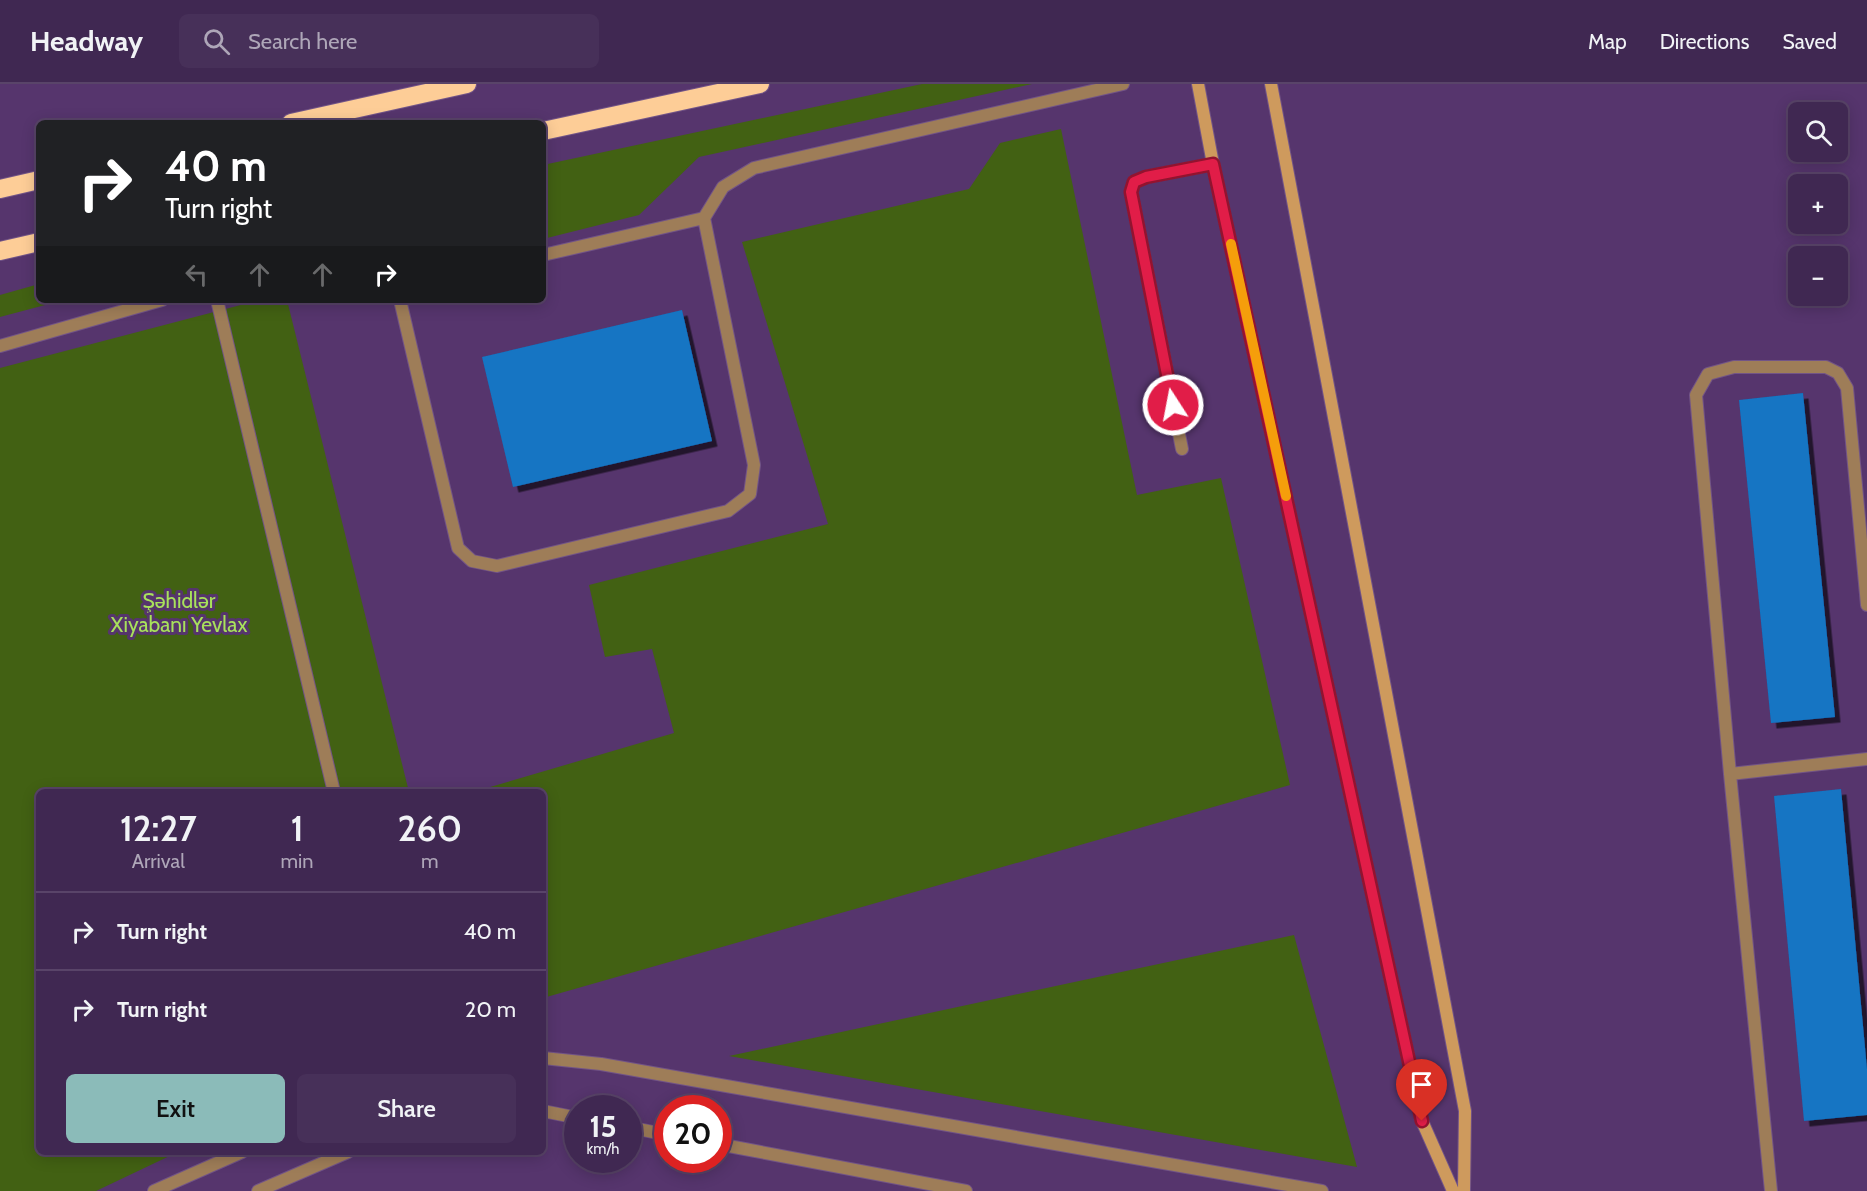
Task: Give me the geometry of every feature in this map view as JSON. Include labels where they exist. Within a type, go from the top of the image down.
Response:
[{"type":"highway","points":[[305,120],[467,84]]},
{"type":"highway","points":[[546,130],[760,84]]},
{"type":"highway","points":[[0,189],[36,181]]},
{"type":"highway","points":[[0,251],[36,243]]},
{"type":"main road","points":[[1198,84],[1213,164],[1422,1121],[1453,1191]]},
{"type":"main road","points":[[1271,84],[1465,1111],[1464,1191]]},
{"type":"lane","points":[[401,303],[458,548],[472,561],[497,566],[728,511],[750,494],[754,465],[704,218],[723,187],[754,168],[1123,84]]},
{"type":"lane","points":[[1182,449],[1131,192],[1134,182],[1146,177],[1213,164]]},
{"type":"lane","points":[[546,254],[704,218]]},
{"type":"lane","points":[[0,346],[151,303]]},
{"type":"lane","points":[[219,303],[333,789]]},
{"type":"lane","points":[[1771,1191],[1696,395],[1708,374],[1734,366],[1826,367],[1838,373],[1846,388],[1867,605]]},
{"type":"lane","points":[[1730,774],[1867,759]]},
{"type":"lane","points":[[546,1058],[602,1064],[1322,1191]]},
{"type":"lane","points":[[546,1112],[564,1115]]},
{"type":"lane","points":[[732,1147],[966,1191]]},
{"type":"lane","points":[[154,1191],[235,1155]]},
{"type":"lane","points":[[258,1191],[341,1155]]},
{"type":"green space","points":[[922,84],[1032,84],[699,157],[639,215],[546,238],[546,164]]},
{"type":"green space","points":[[1061,129],[1137,495],[1221,478],[1290,785],[546,997],[546,789],[483,789],[674,733],[652,649],[605,657],[589,585],[828,524],[742,242],[969,189],[1000,143]]},
{"type":"green space","points":[[36,285],[36,303],[53,303],[0,317],[0,295]]},
{"type":"green space","name":"Şəhidlər Xiyabanı Yevlax","points":[[249,303],[288,303],[408,789],[36,789],[36,1155],[172,1155],[96,1191],[0,1191],[0,368]]},
{"type":"green space","points":[[1294,935],[1357,1167],[729,1056]]},
{"type":"building","points":[[682,310],[712,441],[513,487],[482,357]]},
{"type":"building","points":[[1803,393],[1835,717],[1771,723],[1739,400]]},
{"type":"building","points":[[1841,789],[1867,1069],[1867,1115],[1804,1121],[1774,796]]},
{"type":"slow traffic","points":[[1231,244],[1286,496]]},
{"type":"route","points":[[1173,405],[1131,192],[1134,182],[1146,177],[1213,164],[1422,1121]]}]
